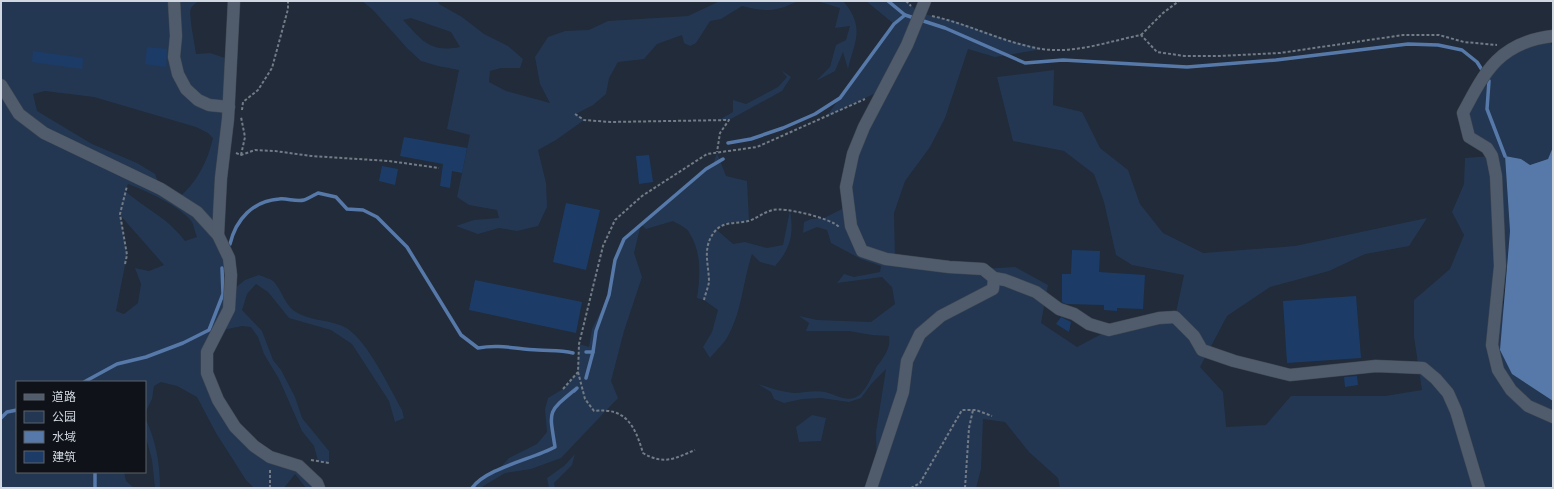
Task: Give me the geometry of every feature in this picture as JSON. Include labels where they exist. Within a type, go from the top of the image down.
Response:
[{"type":"street","points":[[174,1],[176,36],[174,57],[178,74],[186,89],[198,100],[209,105],[229,107]]},
{"type":"street","points":[[218,234],[229,107],[234,1]]},
{"type":"street","points":[[925,1],[907,45],[864,127],[853,154],[846,187],[851,226],[862,251],[886,258],[949,267],[983,269],[994,278],[1005,280],[1036,292],[1059,309],[1074,314],[1089,324],[1109,330],[1158,318],[1175,317],[1194,336],[1202,350],[1234,361],[1290,375],[1376,366],[1423,368],[1436,379],[1448,393],[1456,411],[1479,488]]},
{"type":"street","points":[[1553,36],[1514,46],[1492,64],[1480,81],[1463,113],[1469,137],[1487,148],[1492,156],[1496,176],[1500,266],[1492,345],[1498,370],[1511,390],[1528,406],[1553,418]]},
{"type":"street","points":[[1,85],[19,114],[44,133],[131,176],[161,189],[197,212],[218,234],[229,258],[231,269],[229,309],[207,352],[206,373],[218,400],[234,427],[254,446],[270,457],[299,466],[317,483],[319,488]]},
{"type":"street","points":[[871,488],[903,392],[907,361],[920,334],[942,316],[993,289],[994,278]]},
{"type":"path","points":[[241,155],[244,137],[241,114],[244,102],[258,90],[272,68],[288,9],[288,1]]},
{"type":"path","points":[[919,13],[955,21],[1005,39],[1043,49],[1076,49],[1141,35],[1163,13],[1179,1]]},
{"type":"path","points":[[1141,35],[1158,52],[1184,56],[1280,53],[1403,35],[1439,35],[1464,42],[1514,46]]},
{"type":"path","points":[[695,450],[676,458],[656,460],[643,453],[636,430],[624,416],[605,410],[594,411],[584,400],[578,372],[579,344],[603,246],[615,220],[642,196],[684,167],[707,154],[757,147],[868,98]]},
{"type":"path","points":[[575,114],[584,120],[610,122],[729,120],[720,133],[717,153]]},
{"type":"path","points":[[224,151],[241,155],[255,150],[275,151],[311,156],[388,161],[438,168]]},
{"type":"path","points":[[125,264],[127,255],[120,214],[124,195],[131,176]]},
{"type":"path","points":[[704,300],[709,283],[706,262],[709,243],[716,230],[726,223],[749,221],[774,209],[790,210],[824,218],[837,225],[847,238],[857,239]]},
{"type":"path","points":[[563,389],[578,372]]},
{"type":"path","points":[[912,488],[920,483],[962,410],[973,410],[992,416]]},
{"type":"path","points":[[965,488],[969,428],[973,410]]},
{"type":"path","points":[[270,457],[270,488]]},
{"type":"green space","points":[[1,1],[198,1],[190,11],[196,54],[210,53],[231,60],[218,234],[230,292],[245,280],[259,275],[270,279],[276,284],[289,306],[296,312],[348,329],[356,336],[371,355],[402,410],[404,418],[395,422],[389,401],[352,344],[331,330],[289,318],[268,292],[256,284],[247,294],[242,310],[262,331],[273,360],[281,370],[295,397],[302,418],[329,451],[329,463],[318,461],[314,446],[302,431],[279,379],[264,354],[258,337],[251,327],[242,326],[218,331],[207,373],[254,446],[299,466],[319,488],[306,488],[295,474],[284,488],[254,488],[246,480],[216,433],[197,397],[177,386],[161,382],[154,386],[152,399],[146,411],[146,381],[16,381],[16,473],[124,473],[126,481],[134,488],[1,488]],"holes":[[[45,91],[94,97],[196,127],[208,133],[213,138],[208,155],[200,172],[184,193],[177,199],[161,189],[155,174],[137,163],[92,144],[37,111],[33,94]],[[128,184],[153,195],[180,210],[192,222],[197,237],[185,241],[164,220],[125,191]],[[120,215],[164,265],[149,271],[135,268],[141,284],[138,303],[124,314],[116,311],[127,255]]]},
{"type":"green space","points":[[362,1],[438,1],[439,4],[462,17],[484,34],[508,46],[523,59],[520,68],[501,68],[490,71],[489,82],[506,91],[550,103],[540,84],[535,57],[548,37],[565,31],[589,30],[608,21],[688,16],[720,1],[798,1],[771,10],[742,6],[721,19],[710,21],[696,43],[690,46],[684,43],[682,35],[657,44],[644,59],[618,62],[609,78],[606,94],[593,105],[576,114],[584,120],[556,140],[538,150],[546,183],[547,207],[538,226],[517,231],[499,228],[478,234],[456,226],[474,220],[499,218],[497,210],[469,205],[457,197],[470,135],[447,129],[459,70],[421,61],[407,48],[373,10]],"holes":[[[411,18],[451,32],[460,47],[441,48],[433,46],[421,39],[403,20]]]},
{"type":"green space","points":[[817,1],[844,2],[854,19],[856,34],[848,69],[843,52],[835,71],[816,81],[830,67],[836,45],[846,40],[850,26],[835,28],[840,8]]},
{"type":"green space","points":[[866,1],[907,1],[919,13],[955,21],[1005,39],[1043,49],[995,57],[968,49],[945,118],[930,147],[905,181],[894,213],[895,259],[983,269],[1015,267],[1048,285],[1041,323],[1077,347],[1109,330],[1175,317],[1184,275],[1132,265],[1116,255],[1104,202],[1094,174],[1064,151],[1013,141],[997,77],[1054,70],[1053,105],[1082,112],[1100,148],[1128,170],[1140,204],[1163,233],[1203,253],[1295,246],[1427,218],[1409,246],[1365,254],[1329,271],[1270,287],[1227,316],[1200,367],[1223,392],[1226,427],[1266,425],[1291,396],[1385,396],[1422,390],[1414,337],[1414,300],[1450,269],[1464,235],[1452,212],[1464,184],[1465,158],[1492,156],[1469,137],[1463,113],[1492,64],[1549,37],[1553,49],[1553,147],[1548,159],[1530,165],[1521,159],[1505,156],[1510,231],[1503,303],[1512,374],[1553,401],[1553,488],[1060,488],[1058,478],[1029,452],[1005,422],[983,419],[981,469],[976,488],[863,488],[877,471],[876,432],[886,369],[872,383],[861,398],[849,402],[821,398],[802,399],[784,403],[774,399],[771,392],[758,384],[776,390],[794,393],[821,391],[843,398],[854,398],[865,389],[888,348],[889,336],[849,331],[806,331],[809,323],[799,316],[817,320],[871,322],[895,304],[892,287],[882,277],[837,283],[844,274],[854,277],[880,272],[881,266],[861,259],[831,243],[827,230],[817,227],[803,233],[804,222],[811,219],[824,218],[848,206],[846,187],[884,89],[826,117],[894,24]]},
{"type":"green space","points":[[781,70],[791,77],[782,91],[729,120],[719,120],[733,112],[733,100],[746,104],[778,87],[787,77]]},
{"type":"green space","points":[[717,153],[726,176],[747,181],[749,221],[726,223],[717,230],[733,244],[745,242],[767,248],[783,245],[790,210],[792,226],[788,247],[775,266],[760,262],[752,254],[740,305],[733,325],[725,340],[710,358],[703,347],[712,332],[718,310],[704,300],[697,298],[699,265],[697,249],[694,241],[689,232],[683,226],[673,221],[646,229],[641,224],[713,165]]},
{"type":"green space","points":[[641,225],[634,253],[642,277],[624,331],[611,381],[618,398],[561,458],[531,469],[505,473],[480,488],[472,488],[475,483],[498,470],[509,458],[537,444],[547,432],[545,409],[548,398],[563,389],[578,372],[579,344],[589,347],[592,329],[609,295],[615,260],[624,239]]},
{"type":"green space","points":[[812,415],[826,418],[821,441],[799,442],[796,427]]},
{"type":"green space","points":[[146,420],[157,452],[160,488],[155,488],[152,460],[146,438]]},
{"type":"green space","points":[[575,454],[572,465],[554,483],[555,488],[549,488],[547,478],[564,466]]},
{"type":"water","points":[[1553,147],[1553,401],[1512,374],[1500,350],[1510,231],[1505,156],[1521,159],[1530,165],[1548,159]]},
{"type":"building","points":[[147,47],[167,49],[166,67],[145,64]]},
{"type":"building","points":[[33,51],[83,58],[82,69],[32,62]]},
{"type":"building","points":[[404,137],[467,148],[462,173],[452,171],[450,188],[440,186],[443,164],[400,156]]},
{"type":"building","points":[[649,155],[653,182],[639,184],[636,156]]},
{"type":"building","points":[[382,166],[398,169],[395,185],[379,181]]},
{"type":"building","points":[[566,203],[600,210],[586,270],[553,262]]},
{"type":"building","points":[[1072,250],[1100,251],[1099,272],[1145,275],[1143,309],[1117,308],[1117,311],[1104,310],[1104,305],[1066,304],[1062,302],[1062,274],[1071,274]]},
{"type":"building","points":[[475,280],[582,302],[576,333],[469,310]]},
{"type":"building","points":[[1356,296],[1361,358],[1287,363],[1283,301]]},
{"type":"building","points":[[1061,317],[1071,322],[1069,332],[1056,324]]},
{"type":"building","points":[[1357,376],[1358,385],[1345,387],[1344,377]]},
{"type":"waterway","points":[[888,1],[905,15],[945,28],[1025,63],[1063,60],[1187,67],[1276,60],[1408,44],[1438,45],[1462,50],[1477,62],[1489,81],[1487,109],[1505,156]]},
{"type":"waterway","points":[[728,143],[751,139],[783,128],[815,114],[840,98],[894,24],[905,15]]},
{"type":"waterway","points":[[586,378],[593,352],[596,331],[609,295],[615,260],[624,239],[706,169],[723,159]]},
{"type":"waterway","points":[[230,244],[241,219],[261,203],[279,199],[298,201],[304,200],[318,193],[336,197],[347,209],[363,210],[377,217],[407,247],[461,335],[478,348],[501,347],[573,353]]},
{"type":"waterway","points":[[86,381],[117,364],[146,357],[183,343],[209,330],[223,294],[222,268]]},
{"type":"waterway","points":[[586,352],[593,352]]},
{"type":"waterway","points":[[472,488],[479,481],[499,469],[555,447],[551,418],[552,413],[560,402],[577,388],[574,391]]},
{"type":"waterway","points":[[1,418],[7,412],[16,410]]},
{"type":"waterway","points":[[95,473],[95,488]]}]
